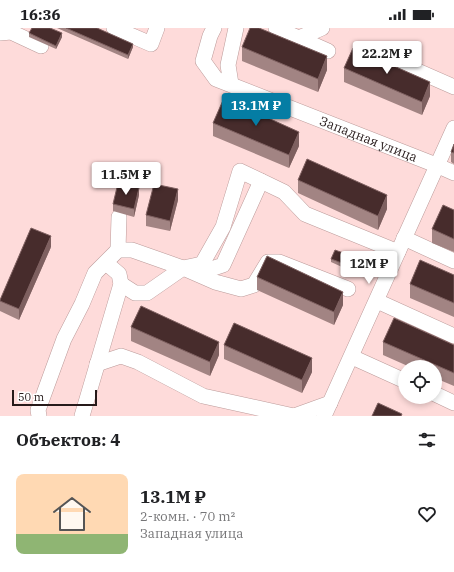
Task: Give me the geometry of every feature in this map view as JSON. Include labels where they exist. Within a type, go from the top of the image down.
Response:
[{"type":"street","points":[[114,28],[151,44],[157,28]]},
{"type":"street","name":"Западная улица","points":[[214,28],[210,36],[203,61],[216,78],[454,173]]},
{"type":"street","points":[[231,84],[228,65],[236,28]]},
{"type":"street","points":[[276,28],[301,33],[328,51]]},
{"type":"street","points":[[301,33],[322,28]]},
{"type":"street","points":[[0,34],[11,32],[41,46]]},
{"type":"street","points":[[379,54],[454,87]]},
{"type":"street","points":[[97,364],[122,356],[138,362],[203,396],[294,416],[327,410],[377,301],[436,165],[454,128]]},
{"type":"street","points":[[202,264],[223,227],[240,171],[284,192],[305,214],[398,252]]},
{"type":"street","points":[[121,284],[135,293],[148,293],[183,268],[202,264],[211,269],[224,265],[261,181]]},
{"type":"street","points":[[39,416],[38,410],[64,339],[82,304],[95,273],[118,250],[119,217]]},
{"type":"street","points":[[404,238],[454,261]]},
{"type":"street","points":[[118,250],[132,250],[183,268],[215,282],[242,289],[254,285],[268,262],[279,262],[348,290]]},
{"type":"street","points":[[82,416],[121,284],[120,274],[106,263]]},
{"type":"street","points":[[377,301],[454,336]]},
{"type":"street","points":[[352,357],[398,378]]},
{"type":"street","points":[[442,397],[454,403]]},
{"type":"building","points":[[32,28],[50,28],[62,33],[56,46],[29,33]]},
{"type":"building","points":[[66,28],[97,28],[133,44],[128,55]]},
{"type":"building","points":[[250,28],[259,28],[327,56],[318,79],[242,47]]},
{"type":"building","points":[[353,48],[430,82],[422,102],[344,68]]},
{"type":"building","points":[[224,98],[299,132],[289,155],[213,123]]},
{"type":"building","points":[[454,144],[454,153],[451,152]]},
{"type":"building","points":[[307,159],[387,195],[378,216],[298,180]]},
{"type":"building","points":[[118,183],[139,188],[134,209],[113,204]]},
{"type":"building","points":[[154,184],[178,189],[170,221],[146,215]]},
{"type":"building","points":[[443,205],[454,210],[454,239],[432,229]]},
{"type":"building","points":[[31,228],[51,236],[19,309],[0,300]]},
{"type":"building","points":[[335,250],[346,254],[342,263],[331,259]]},
{"type":"building","points":[[267,256],[343,292],[334,312],[257,277]]},
{"type":"building","points":[[420,260],[454,275],[454,303],[410,284]]},
{"type":"building","points":[[141,306],[219,342],[210,362],[131,327]]},
{"type":"building","points":[[394,318],[454,345],[454,373],[442,368],[442,360],[424,360],[383,342]]},
{"type":"building","points":[[234,323],[312,358],[302,380],[224,345]]},
{"type":"building","points":[[378,403],[402,414],[401,416],[372,416]]}]
